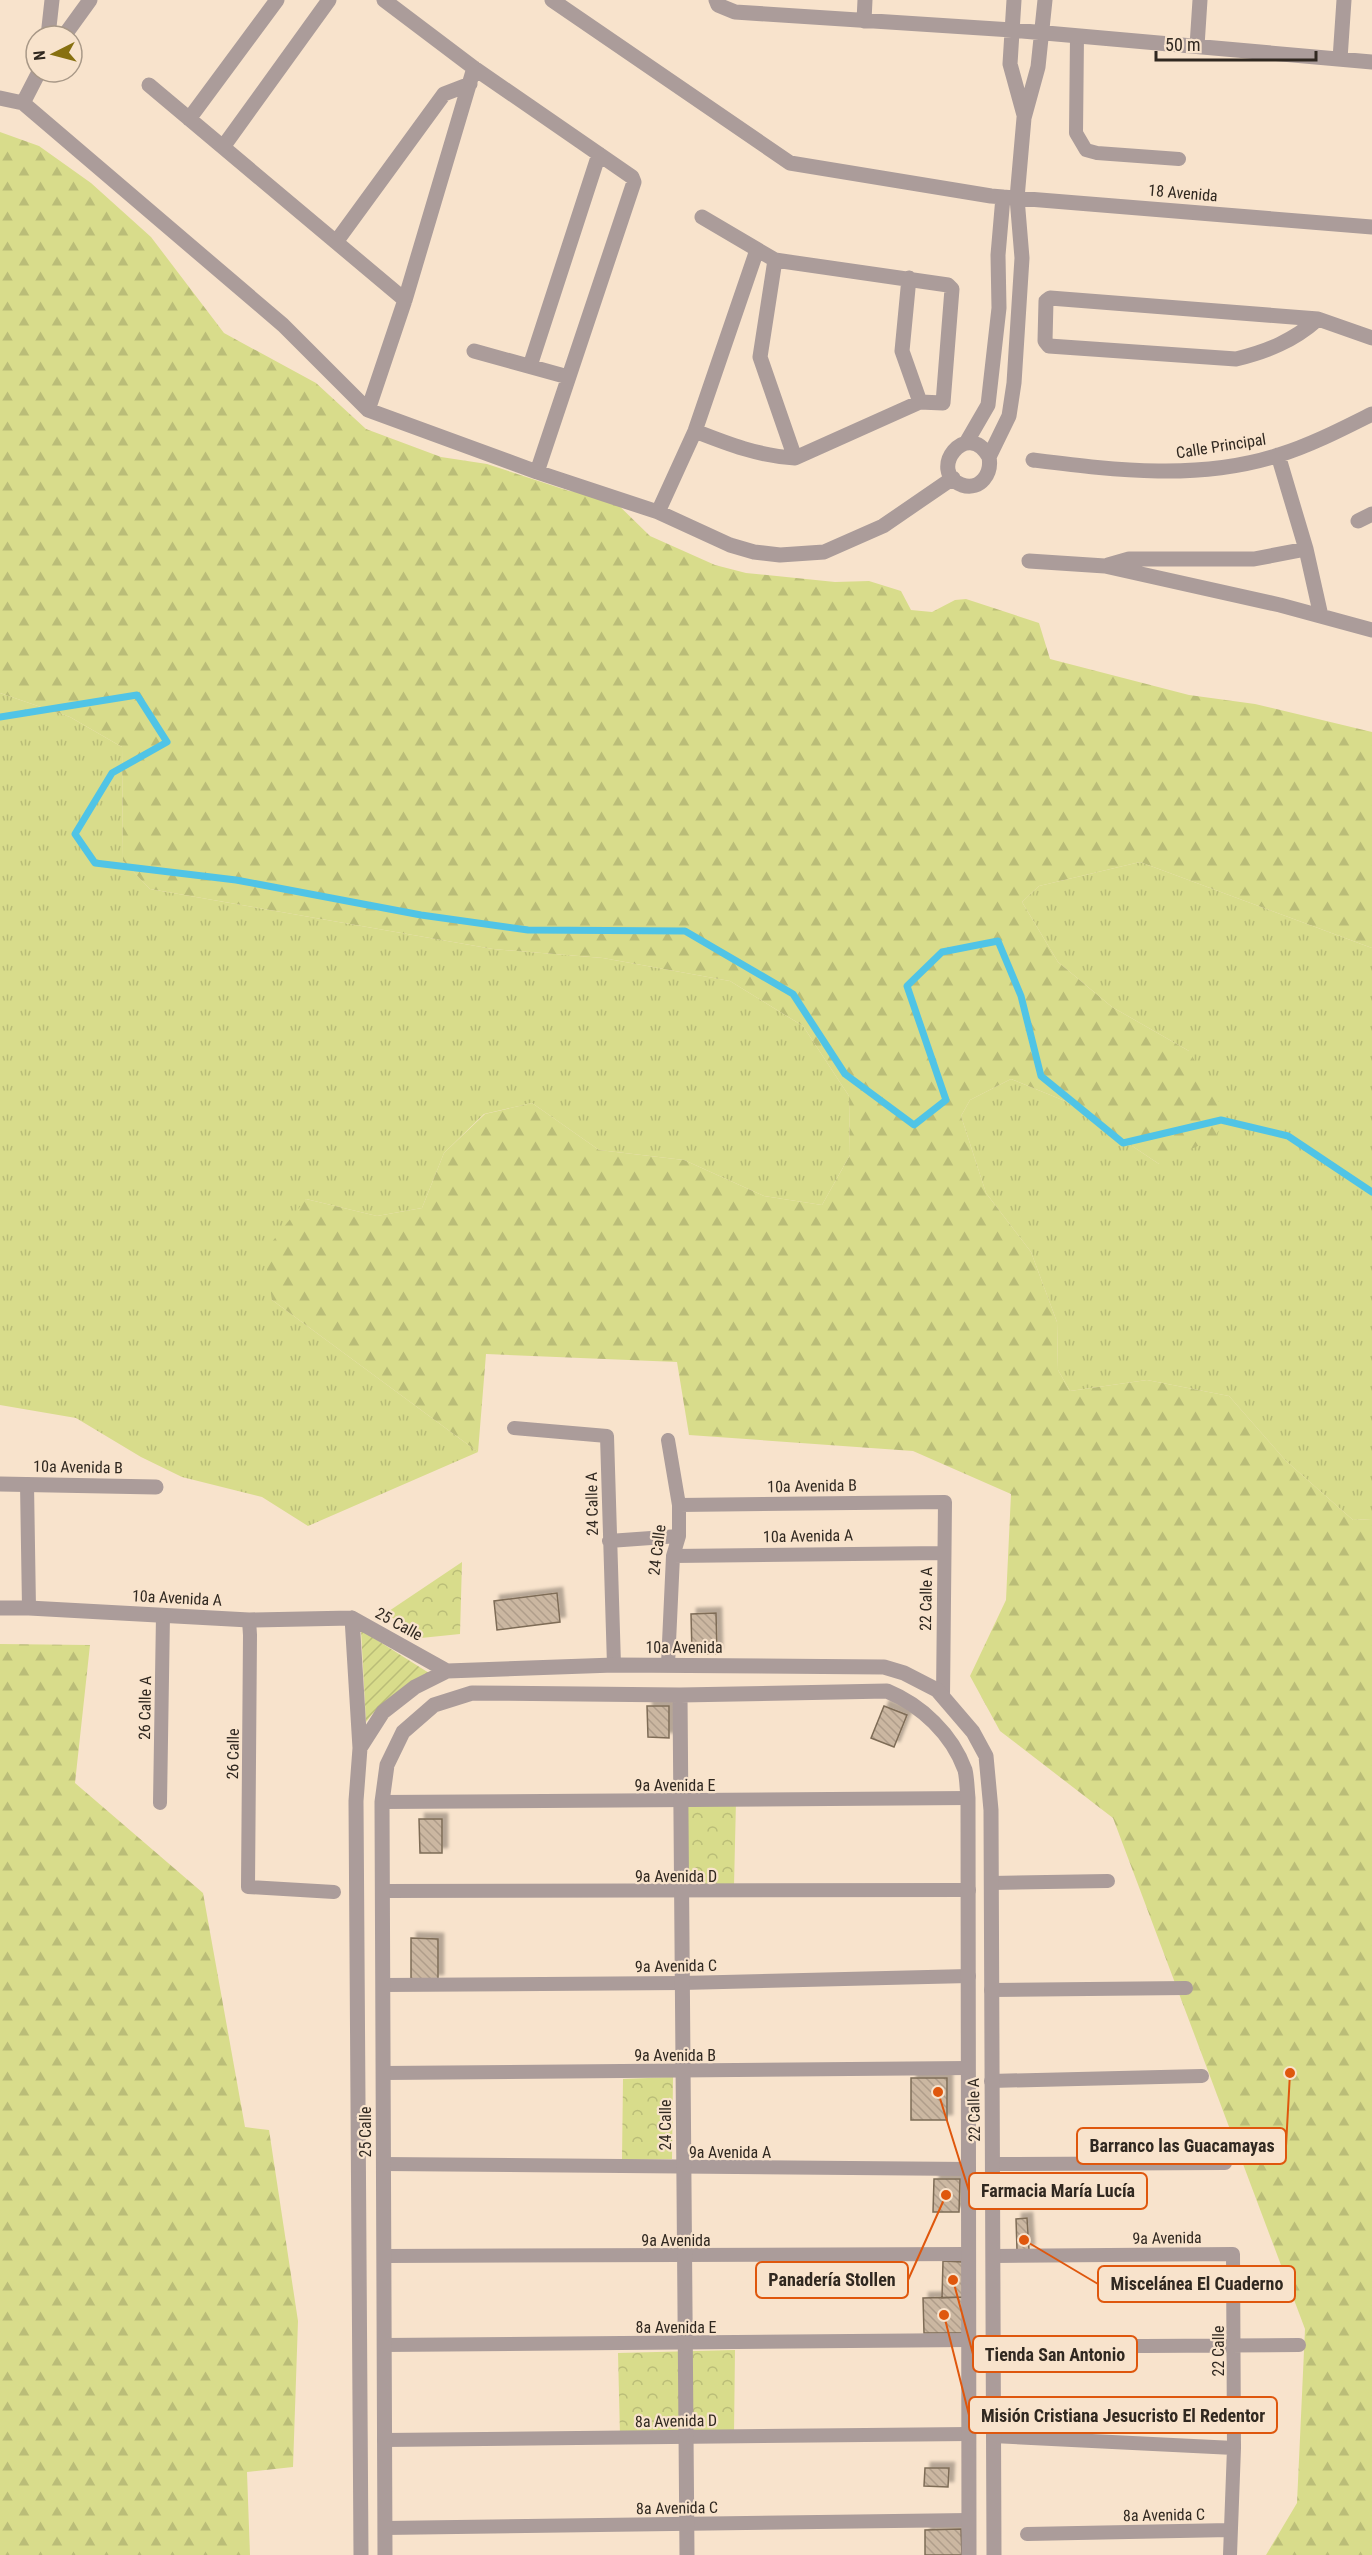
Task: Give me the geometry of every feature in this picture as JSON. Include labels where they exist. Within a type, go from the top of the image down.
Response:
[{"type":"street","points":[[49,24],[52,0]]},
{"type":"street","points":[[73,24],[90,0]]},
{"type":"street","points":[[189,119],[277,0]]},
{"type":"street","points":[[223,147],[329,0]]},
{"type":"street","points":[[384,0],[474,68],[632,177],[634,182],[537,472]]},
{"type":"street","name":"18 Avenida","points":[[552,0],[789,163],[1004,197],[1372,226]]},
{"type":"street","points":[[716,0],[717,5],[735,12],[1042,32],[1372,62]]},
{"type":"street","points":[[864,21],[865,0]]},
{"type":"street","points":[[1014,0],[1010,64],[1024,118]]},
{"type":"street","points":[[966,443],[988,405],[999,308],[998,255],[1004,197],[1038,67],[1045,0]]},
{"type":"street","points":[[1197,46],[1200,0]]},
{"type":"street","points":[[1340,59],[1344,0]]},
{"type":"street","points":[[368,410],[405,300],[474,68]]},
{"type":"street","points":[[23,103],[33,84]]},
{"type":"street","points":[[336,242],[444,94],[470,84]]},
{"type":"street","points":[[149,85],[405,300]]},
{"type":"street","points":[[0,98],[23,103],[283,325],[368,410],[537,472],[658,512],[730,546],[754,552],[780,555],[824,552],[883,526],[953,478]]},
{"type":"street","points":[[530,366],[599,154]]},
{"type":"street","points":[[989,457],[980,446],[966,443],[960,445],[951,454],[948,466],[953,478],[966,486],[980,483],[989,472],[989,457],[1008,416],[1014,383],[1022,258],[1004,197]]},
{"type":"street","points":[[695,431],[747,451],[773,457],[795,458],[920,402],[943,403],[952,289],[950,285],[909,278],[775,260],[702,217]]},
{"type":"street","points":[[658,512],[695,431],[757,250]]},
{"type":"street","points":[[775,260],[760,357],[795,458]]},
{"type":"street","points":[[909,278],[902,351],[920,402]]},
{"type":"street","points":[[1318,319],[1285,343],[1236,359],[1049,346],[1045,341],[1046,301],[1050,298],[1318,319],[1370,340]]},
{"type":"street","points":[[474,351],[568,377]]},
{"type":"street","name":"Calle Principal","points":[[1033,459],[1095,468],[1174,472],[1225,466],[1278,455],[1372,414]]},
{"type":"street","points":[[1278,455],[1306,549],[1321,616]]},
{"type":"street","points":[[1105,566],[1129,559],[1254,559],[1306,549]]},
{"type":"street","points":[[1029,561],[1105,566],[1280,604],[1372,630]]},
{"type":"street","name":"10a Avenida B","points":[[0,1484],[156,1487]]},
{"type":"street","name":"10a Avenida A","points":[[0,1608],[249,1620],[352,1618]]},
{"type":"street","name":"25 Calle","points":[[352,1618],[447,1671]]},
{"type":"street","name":"25 Calle","points":[[352,1618],[360,1748],[356,1801],[362,2555]]},
{"type":"street","name":"10a Avenida","points":[[405,1695],[447,1671],[668,1664],[884,1667],[904,1673],[928,1685],[956,1711]]},
{"type":"street","name":"22 Calle A","points":[[680,1695],[887,1691],[906,1698],[928,1715],[949,1741],[965,1770],[968,1798],[969,1890],[969,2555]]},
{"type":"street","name":"25 Calle","points":[[385,2555],[382,1802],[387,1765],[403,1732],[417,1718],[434,1705],[472,1693],[680,1695]]},
{"type":"street","name":"25 Calle","points":[[360,1748],[382,1712],[405,1695]]},
{"type":"street","name":"24 Calle","points":[[680,1695],[687,2555]]},
{"type":"street","name":"22 Calle A","points":[[956,1711],[973,1732],[986,1756],[991,1810],[994,2555]]},
{"type":"street","points":[[965,1770],[986,1756]]},
{"type":"street","points":[[358,1925],[383,1924]]},
{"type":"lane","points":[[1077,36],[1076,133],[1086,150],[1097,153],[1179,159]]},
{"type":"lane","name":"24 Calle A","points":[[514,1428],[606,1435],[614,1665]]},
{"type":"lane","name":"24 Calle","points":[[668,1440],[679,1505],[679,1536],[673,1556],[668,1664]]},
{"type":"lane","points":[[27,1484],[29,1608]]},
{"type":"lane","name":"10a Avenida B","points":[[679,1505],[945,1502]]},
{"type":"lane","name":"22 Calle A","points":[[943,1697],[945,1502]]},
{"type":"lane","points":[[609,1541],[679,1536]]},
{"type":"lane","name":"10a Avenida A","points":[[673,1556],[944,1552]]},
{"type":"lane","name":"26 Calle A","points":[[160,1803],[163,1615]]},
{"type":"lane","name":"26 Calle","points":[[249,1620],[250,1888],[334,1892]]},
{"type":"lane","name":"9a Avenida E","points":[[382,1802],[968,1798]]},
{"type":"lane","points":[[991,1883],[1107,1881]]},
{"type":"lane","name":"9a Avenida D","points":[[383,1891],[969,1890]]},
{"type":"lane","name":"9a Avenida C","points":[[384,1985],[682,1983],[969,1976]]},
{"type":"lane","points":[[991,1990],[1186,1988]]},
{"type":"lane","name":"9a Avenida B","points":[[382,2073],[968,2068]]},
{"type":"lane","points":[[992,2081],[1202,2076]]},
{"type":"lane","points":[[993,2164],[1225,2163]]},
{"type":"lane","name":"9a Avenida A","points":[[383,2164],[969,2169]]},
{"type":"lane","name":"9a Avenida","points":[[384,2256],[685,2257],[968,2254]]},
{"type":"lane","name":"9a Avenida","points":[[994,2256],[1233,2254]]},
{"type":"lane","name":"22 Calle","points":[[1230,2555],[1234,2448],[1233,2254]]},
{"type":"lane","name":"8a Avenida E","points":[[384,2345],[969,2340]]},
{"type":"lane","points":[[993,2347],[1299,2345]]},
{"type":"lane","name":"8a Avenida D","points":[[384,2440],[969,2433]]},
{"type":"lane","points":[[993,2436],[1234,2448]]},
{"type":"lane","name":"8a Avenida C","points":[[385,2528],[969,2520]]},
{"type":"lane","name":"8a Avenida C","points":[[1027,2534],[1230,2530]]},
{"type":"green space","points":[[0,132],[39,146],[91,183],[151,237],[224,333],[316,383],[366,429],[441,457],[487,464],[569,491],[607,494],[650,536],[715,565],[746,573],[835,582],[869,581],[901,591],[911,610],[932,612],[955,600],[966,599],[1039,623],[1050,659],[1189,695],[1255,704],[1372,732],[1372,948],[1140,862],[1039,886],[1022,902],[1058,962],[1112,1007],[1189,1051],[1226,1114],[1215,1138],[1159,1164],[1065,1101],[1011,1079],[970,1100],[961,1116],[986,1193],[1031,1252],[1057,1322],[1058,1370],[1070,1391],[1147,1380],[1229,1396],[1286,1461],[1353,1520],[1372,1519],[1372,2555],[1266,2555],[1297,2503],[1305,2329],[1113,1818],[1000,1731],[970,1676],[1006,1600],[1011,1494],[913,1451],[689,1435],[677,1362],[486,1354],[478,1452],[272,1300],[264,1252],[306,1199],[377,1216],[422,1208],[444,1153],[485,1114],[532,1103],[599,1150],[684,1160],[764,1196],[822,1205],[850,1155],[849,1096],[803,1026],[730,981],[603,958],[493,949],[150,889],[123,861],[122,747],[70,717],[0,693]]},
{"type":"green space","points":[[0,693],[70,717],[122,747],[123,861],[150,889],[493,949],[603,958],[730,981],[803,1026],[849,1096],[850,1155],[822,1205],[764,1196],[684,1160],[599,1150],[532,1103],[484,1114],[444,1153],[422,1208],[377,1216],[306,1199],[272,1300],[478,1452],[308,1526],[262,1497],[182,1477],[141,1457],[76,1418],[0,1405]]},
{"type":"green space","points":[[1140,862],[1372,948],[1372,1519],[1353,1520],[1286,1461],[1229,1396],[1147,1380],[1070,1391],[1058,1370],[1057,1322],[1031,1252],[986,1193],[961,1116],[970,1100],[1011,1079],[1065,1101],[1159,1164],[1189,1051],[1112,1007],[1058,962],[1022,902],[1039,886]]},
{"type":"green space","points":[[462,1562],[460,1634],[421,1638],[386,1613]]},
{"type":"green space","points":[[361,1630],[429,1673],[387,1700],[366,1722]]},
{"type":"green space","points":[[0,1644],[90,1645],[75,1783],[203,1893],[245,2127],[269,2130],[298,2321],[293,2467],[247,2472],[250,2555],[0,2555]]},
{"type":"green space","points":[[736,1801],[734,1886],[680,1888],[677,1808]]},
{"type":"green space","points":[[673,2077],[672,2159],[622,2160],[623,2079]]},
{"type":"green space","points":[[735,2350],[734,2434],[620,2436],[618,2353]]},
{"type":"building","points":[[557,1593],[560,1622],[497,1630],[494,1601]]},
{"type":"building","points":[[716,1613],[717,1654],[692,1654],[691,1614]]},
{"type":"building","points":[[647,1706],[669,1706],[669,1738],[648,1737]]},
{"type":"building","points":[[884,1706],[907,1715],[894,1747],[871,1738]]},
{"type":"building","points":[[419,1819],[442,1819],[442,1853],[420,1853]]},
{"type":"building","points":[[411,1938],[438,1939],[438,1980],[411,1980]]},
{"type":"building","points":[[911,2078],[947,2078],[947,2120],[911,2120]]},
{"type":"building","points":[[934,2179],[960,2179],[959,2212],[933,2212]]},
{"type":"building","points":[[1027,2218],[1029,2250],[1017,2250],[1016,2219]]},
{"type":"building","points":[[943,2261],[963,2262],[963,2297],[942,2298]]},
{"type":"building","points":[[963,2297],[964,2333],[924,2333],[923,2298]]},
{"type":"building","points":[[925,2468],[949,2468],[948,2487],[924,2486]]},
{"type":"building","points":[[961,2529],[962,2555],[925,2555],[925,2530]]},
{"type":"waterway","points":[[0,717],[137,695],[167,742],[112,773],[75,834],[95,863],[236,880],[421,915],[528,930],[685,931],[793,994],[845,1074],[914,1125],[946,1100],[907,986],[942,952],[998,941],[1021,996],[1041,1076],[1123,1143],[1221,1120],[1288,1136],[1372,1192]]},
{"type":"place","name":"Barranco las Guacamayas","points":[[1290,2073]]},
{"type":"place","name":"Farmacia María Lucía","points":[[938,2092]]},
{"type":"place","name":"Panadería Stollen","points":[[946,2195]]},
{"type":"place","name":"Miscelánea El Cuaderno","points":[[1024,2240]]},
{"type":"place","name":"Tienda San Antonio","points":[[953,2280]]},
{"type":"place","name":"Misión Cristiana Jesucristo El Redentor","points":[[944,2315]]}]
